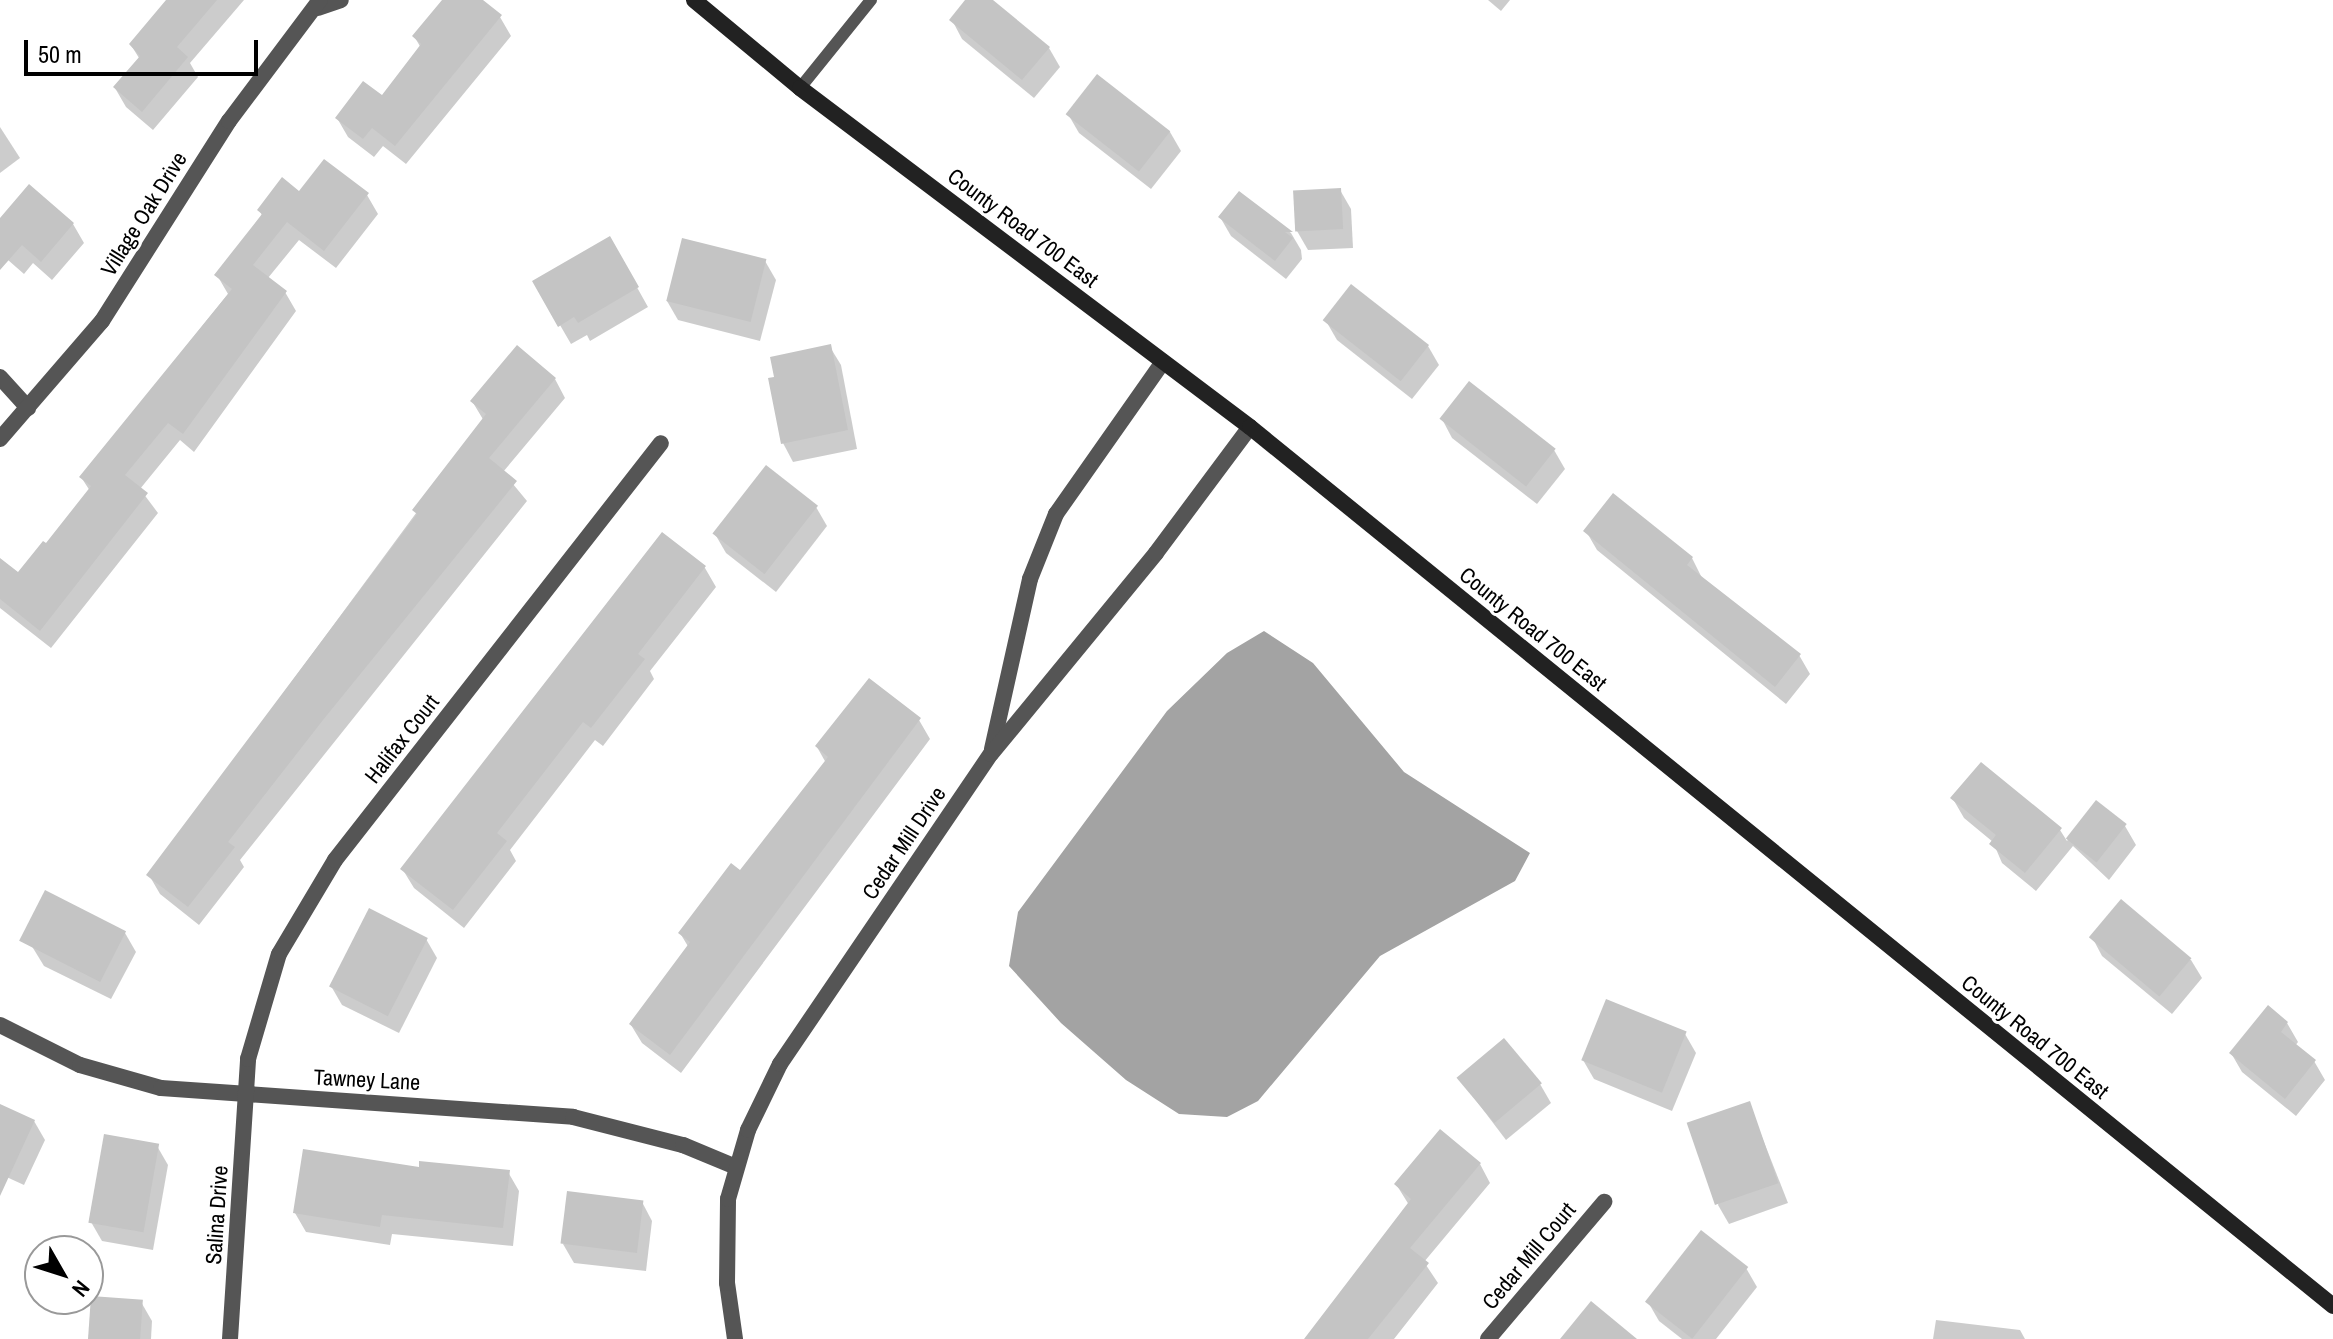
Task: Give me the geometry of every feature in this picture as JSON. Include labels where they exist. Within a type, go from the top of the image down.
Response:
[{"type":"main road","name":"County Road 700 East","points":[[694,0],[800,88],[1250,427],[2333,1306]]},
{"type":"street","name":"Village Oak Drive","points":[[0,439],[102,321],[229,121],[319,4],[341,0]]},
{"type":"street","points":[[991,754],[1030,579],[1056,514],[1163,362]]},
{"type":"street","points":[[0,377],[28,408]]},
{"type":"street","name":"Cedar Mill Drive","points":[[735,1339],[725,1241],[736,1167],[780,1064],[991,754],[1156,553],[1250,427]]},
{"type":"street","name":"Halifax Court","points":[[244,1095],[265,988],[314,890],[661,443]]},
{"type":"street","name":"Tawney Lane","points":[[0,1025],[41,1048],[120,1078],[188,1092],[573,1117],[683,1145],[736,1167]]},
{"type":"street","name":"Salina Drive","points":[[230,1339],[244,1095]]},
{"type":"street","name":"Cedar Mill Court","points":[[1488,1339],[1604,1202]]},
{"type":"lane","points":[[800,88],[871,0]]},
{"type":"shaded area","points":[[1264,631],[1313,663],[1404,772],[1530,853],[1515,881],[1380,956],[1258,1101],[1227,1117],[1179,1114],[1126,1080],[1061,1023],[1009,966],[1018,912],[1167,711],[1227,653]]},
{"type":"building","points":[[166,0],[217,0],[177,47],[188,57],[142,112],[113,87],[140,56],[129,44]]},
{"type":"building","points":[[442,0],[483,0],[502,15],[395,146],[372,128],[363,139],[335,118],[363,81],[382,95],[421,44],[412,36]]},
{"type":"building","points":[[965,0],[993,0],[1050,47],[1022,80],[949,20]]},
{"type":"building","points":[[1097,74],[1170,131],[1139,171],[1066,114]]},
{"type":"building","points":[[324,159],[369,193],[324,251],[287,222],[253,265],[287,291],[183,434],[168,423],[125,475],[148,493],[40,631],[0,599],[0,558],[18,572],[43,541],[46,543],[91,486],[79,477],[232,289],[214,275],[262,214],[257,210],[282,177],[299,191]]},
{"type":"building","points":[[29,184],[74,223],[41,262],[22,245],[0,270],[0,218]]},
{"type":"building","points":[[1341,188],[1343,229],[1295,231],[1293,191]]},
{"type":"building","points":[[1239,191],[1293,232],[1285,232],[1293,238],[1275,261],[1218,217]]},
{"type":"building","points":[[610,236],[639,287],[578,323],[574,317],[558,327],[532,281]]},
{"type":"building","points":[[682,238],[766,259],[751,322],[666,301]]},
{"type":"building","points":[[1351,284],[1429,345],[1401,381],[1323,320]]},
{"type":"building","points":[[831,344],[848,430],[781,444],[768,378],[774,377],[770,357]]},
{"type":"building","points":[[517,345],[556,378],[489,458],[517,481],[228,842],[235,847],[188,907],[146,875],[417,514],[412,510],[486,414],[470,401]]},
{"type":"building","points":[[1469,381],[1556,449],[1526,487],[1439,419]]},
{"type":"building","points":[[766,465],[818,506],[764,574],[712,534]]},
{"type":"building","points":[[1613,493],[1693,557],[1687,565],[1801,654],[1775,687],[1583,531]]},
{"type":"building","points":[[662,532],[706,566],[638,654],[645,659],[591,728],[583,722],[497,833],[507,841],[453,910],[400,869]]},
{"type":"building","points":[[869,678],[921,718],[670,1055],[629,1024],[690,942],[678,933],[731,863],[740,870],[828,757],[815,746]]},
{"type":"building","points":[[1981,762],[2062,828],[2025,873],[1989,844],[1996,835],[1950,798]]},
{"type":"building","points":[[2096,800],[2127,824],[2097,863],[2066,839]]},
{"type":"building","points":[[45,890],[126,931],[100,982],[19,941]]},
{"type":"building","points":[[2121,899],[2191,958],[2159,996],[2089,937]]},
{"type":"building","points":[[369,908],[428,938],[388,1016],[329,986]]},
{"type":"building","points":[[1606,999],[1687,1032],[1662,1093],[1581,1060]]},
{"type":"building","points":[[2268,1005],[2288,1022],[2281,1032],[2316,1060],[2285,1099],[2229,1053]]},
{"type":"building","points":[[1504,1038],[1542,1083],[1494,1123],[1457,1078]]},
{"type":"building","points":[[1750,1101],[1778,1183],[1715,1205],[1687,1123]]},
{"type":"building","points":[[0,1104],[35,1120],[0,1196]]},
{"type":"building","points":[[1440,1129],[1481,1163],[1410,1248],[1429,1263],[1368,1339],[1304,1339],[1411,1199],[1394,1184]]},
{"type":"building","points":[[104,1134],[159,1144],[144,1232],[88,1223]]},
{"type":"building","points":[[303,1149],[419,1167],[419,1161],[510,1170],[503,1228],[382,1215],[380,1227],[293,1213]]},
{"type":"building","points":[[567,1191],[643,1200],[637,1253],[561,1244]]},
{"type":"building","points":[[1701,1230],[1748,1267],[1692,1339],[1645,1302]]},
{"type":"building","points":[[104,1297],[143,1300],[140,1339],[88,1339],[90,1315],[104,1315]]},
{"type":"building","points":[[1591,1301],[1637,1339],[1560,1339]]}]
